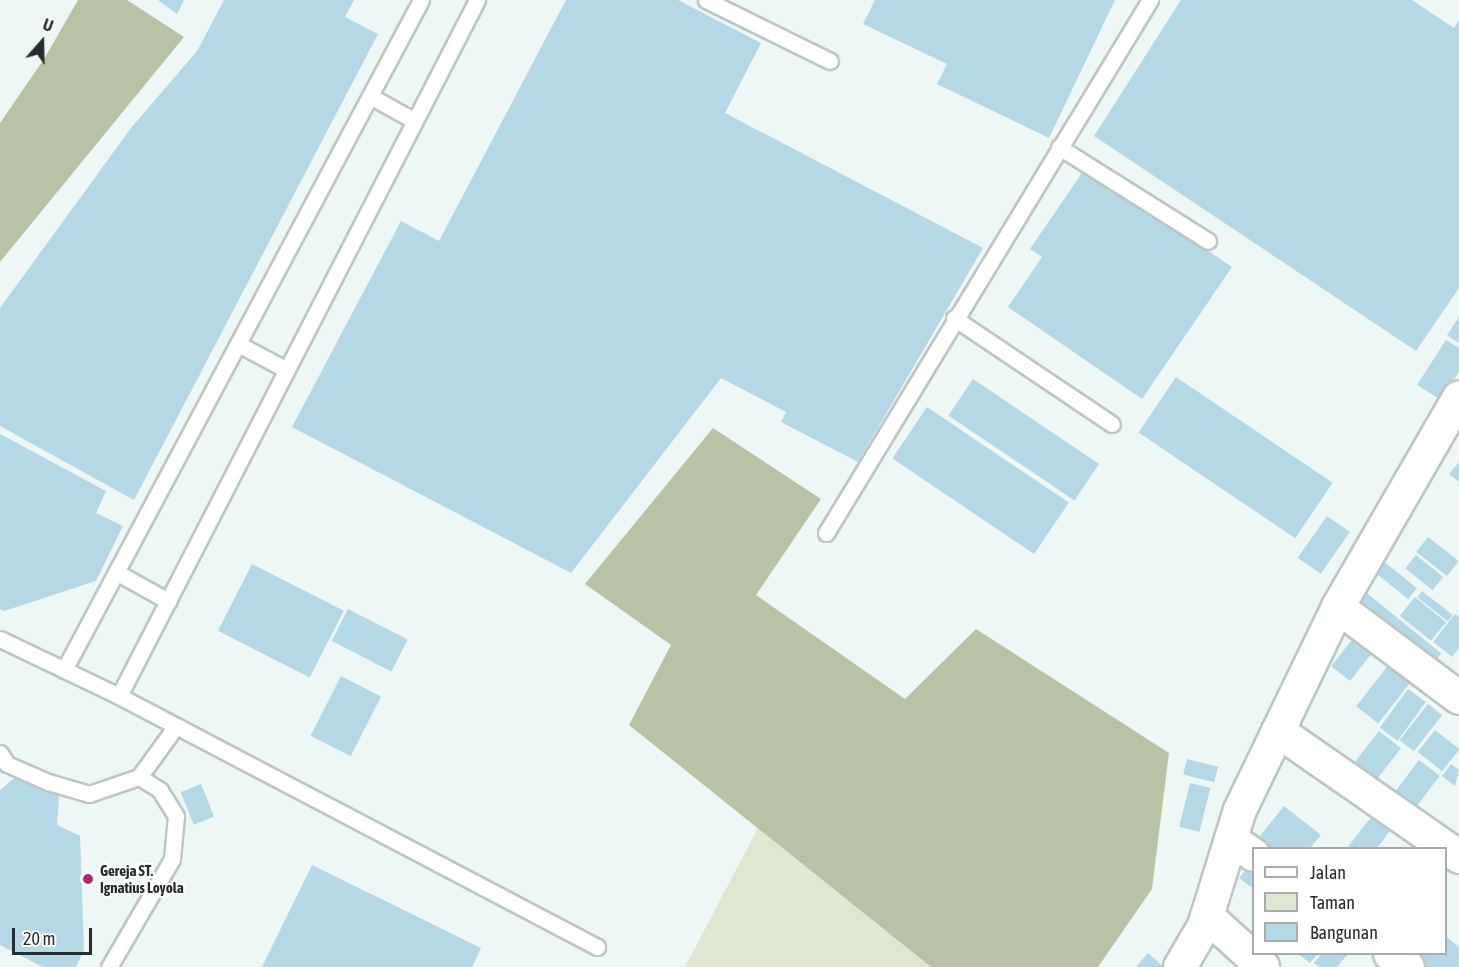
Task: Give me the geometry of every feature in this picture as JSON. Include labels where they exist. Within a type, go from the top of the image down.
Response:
[{"type":"street","points":[[1180,967],[1189,957],[1207,916],[1243,847],[1240,810],[1338,607],[1450,437],[1459,397]]},
{"type":"street","points":[[1338,607],[1459,698]]},
{"type":"street","points":[[1278,731],[1445,847]]},
{"type":"street","points":[[1207,916],[1263,967]]},
{"type":"street","points":[[1391,955],[1408,967]]},
{"type":"lane","points":[[64,670],[421,0]]},
{"type":"lane","points":[[119,696],[477,0]]},
{"type":"lane","points":[[706,0],[830,61]]},
{"type":"lane","points":[[826,533],[954,318],[1150,0]]},
{"type":"lane","points":[[370,96],[415,121]]},
{"type":"lane","points":[[1059,147],[1208,241]]},
{"type":"lane","points":[[954,318],[1112,424]]},
{"type":"lane","points":[[238,344],[287,370]]},
{"type":"lane","points":[[116,572],[168,601]]},
{"type":"lane","points":[[1,642],[119,696],[597,947]]},
{"type":"lane","points":[[0,753],[7,764],[48,782],[89,794],[139,777],[176,726]]},
{"type":"lane","points":[[109,967],[172,859],[176,816],[159,790],[139,777]]},
{"type":"green space","points":[[78,0],[127,0],[184,37],[0,262],[0,123],[44,59]]},
{"type":"green space","points":[[713,428],[821,499],[756,595],[905,699],[976,629],[1169,753],[1152,889],[1098,967],[931,967],[629,725],[671,645],[585,584]]},
{"type":"green space","points":[[758,828],[931,967],[685,967]]},
{"type":"building","points":[[158,0],[184,0],[177,14]]},
{"type":"building","points":[[224,0],[354,0],[345,17],[378,34],[134,500],[0,426],[0,308],[131,128],[197,51]]},
{"type":"building","points":[[566,0],[678,0],[761,43],[725,113],[983,248],[858,462],[781,422],[786,412],[721,378],[571,573],[292,427],[401,221],[439,241]]},
{"type":"building","points":[[875,0],[1115,0],[1049,138],[937,84],[947,64],[863,24]]},
{"type":"building","points":[[1181,0],[1412,0],[1454,28],[1459,20],[1459,288],[1416,351],[1094,136]]},
{"type":"building","points":[[1086,167],[1232,267],[1142,399],[1008,307],[1042,257],[1030,249]]},
{"type":"building","points":[[1459,317],[1459,343],[1447,335]]},
{"type":"building","points":[[1446,340],[1459,348],[1459,372],[1441,400],[1417,385]]},
{"type":"building","points":[[1176,377],[1333,483],[1295,538],[1139,433]]},
{"type":"building","points":[[973,379],[1099,464],[1074,500],[948,415]]},
{"type":"building","points":[[927,407],[1069,503],[1034,554],[892,458]]},
{"type":"building","points":[[0,434],[106,491],[96,513],[123,526],[96,581],[4,611],[0,609]]},
{"type":"building","points":[[1459,462],[1459,482],[1449,474]]},
{"type":"building","points":[[1327,516],[1350,532],[1321,574],[1298,558]]},
{"type":"building","points":[[1428,537],[1459,561],[1447,576],[1416,552]]},
{"type":"building","points":[[1416,555],[1443,577],[1433,590],[1405,568]]},
{"type":"building","points":[[1382,560],[1417,588],[1408,599],[1373,571]]},
{"type":"building","points":[[252,564],[344,611],[310,678],[218,631]]},
{"type":"building","points":[[1363,590],[1441,654],[1428,670],[1350,606]]},
{"type":"building","points":[[1422,591],[1453,615],[1448,621],[1417,597]]},
{"type":"building","points":[[1415,597],[1446,622],[1431,641],[1400,616]]},
{"type":"building","points":[[348,609],[408,639],[391,671],[332,641]]},
{"type":"building","points":[[1455,614],[1459,617],[1459,648],[1452,657],[1433,642]]},
{"type":"building","points":[[1354,637],[1373,652],[1350,681],[1331,666]]},
{"type":"building","points":[[1390,663],[1412,680],[1378,724],[1356,706]]},
{"type":"building","points":[[341,676],[381,696],[351,756],[311,736]]},
{"type":"building","points":[[1408,689],[1426,702],[1398,741],[1380,728]]},
{"type":"building","points":[[1428,704],[1442,715],[1414,751],[1400,740]]},
{"type":"building","points":[[1435,730],[1459,749],[1442,771],[1418,752]]},
{"type":"building","points":[[1379,731],[1401,748],[1372,786],[1349,769]]},
{"type":"building","points":[[1187,759],[1218,767],[1214,782],[1183,775]]},
{"type":"building","points":[[1419,760],[1440,776],[1408,818],[1387,802]]},
{"type":"building","points":[[1451,764],[1459,770],[1455,786],[1442,776]]},
{"type":"building","points":[[17,776],[59,796],[57,825],[80,836],[84,950],[76,967],[43,967],[0,945],[0,790]]},
{"type":"building","points":[[1190,783],[1210,788],[1199,832],[1179,827]]},
{"type":"building","points":[[201,784],[214,816],[194,825],[181,792]]},
{"type":"building","points":[[1284,806],[1321,835],[1311,847],[1262,847],[1255,842]]},
{"type":"building","points":[[1372,816],[1390,831],[1378,847],[1348,847]]},
{"type":"building","points":[[1252,862],[1252,888],[1239,878]]},
{"type":"building","points":[[312,865],[481,948],[472,967],[262,967]]},
{"type":"building","points":[[1447,937],[1459,947],[1459,967],[1418,967],[1412,962],[1418,955],[1447,955]]},
{"type":"building","points":[[1148,953],[1163,966],[1136,967]]},
{"type":"building","points":[[1299,955],[1317,955],[1310,963]]},
{"type":"building","points":[[1320,955],[1347,955],[1337,967],[1320,967],[1314,963]]},
{"type":"place","name":"Gereja ST. Ignatius Loyola","points":[[88,879]]}]
